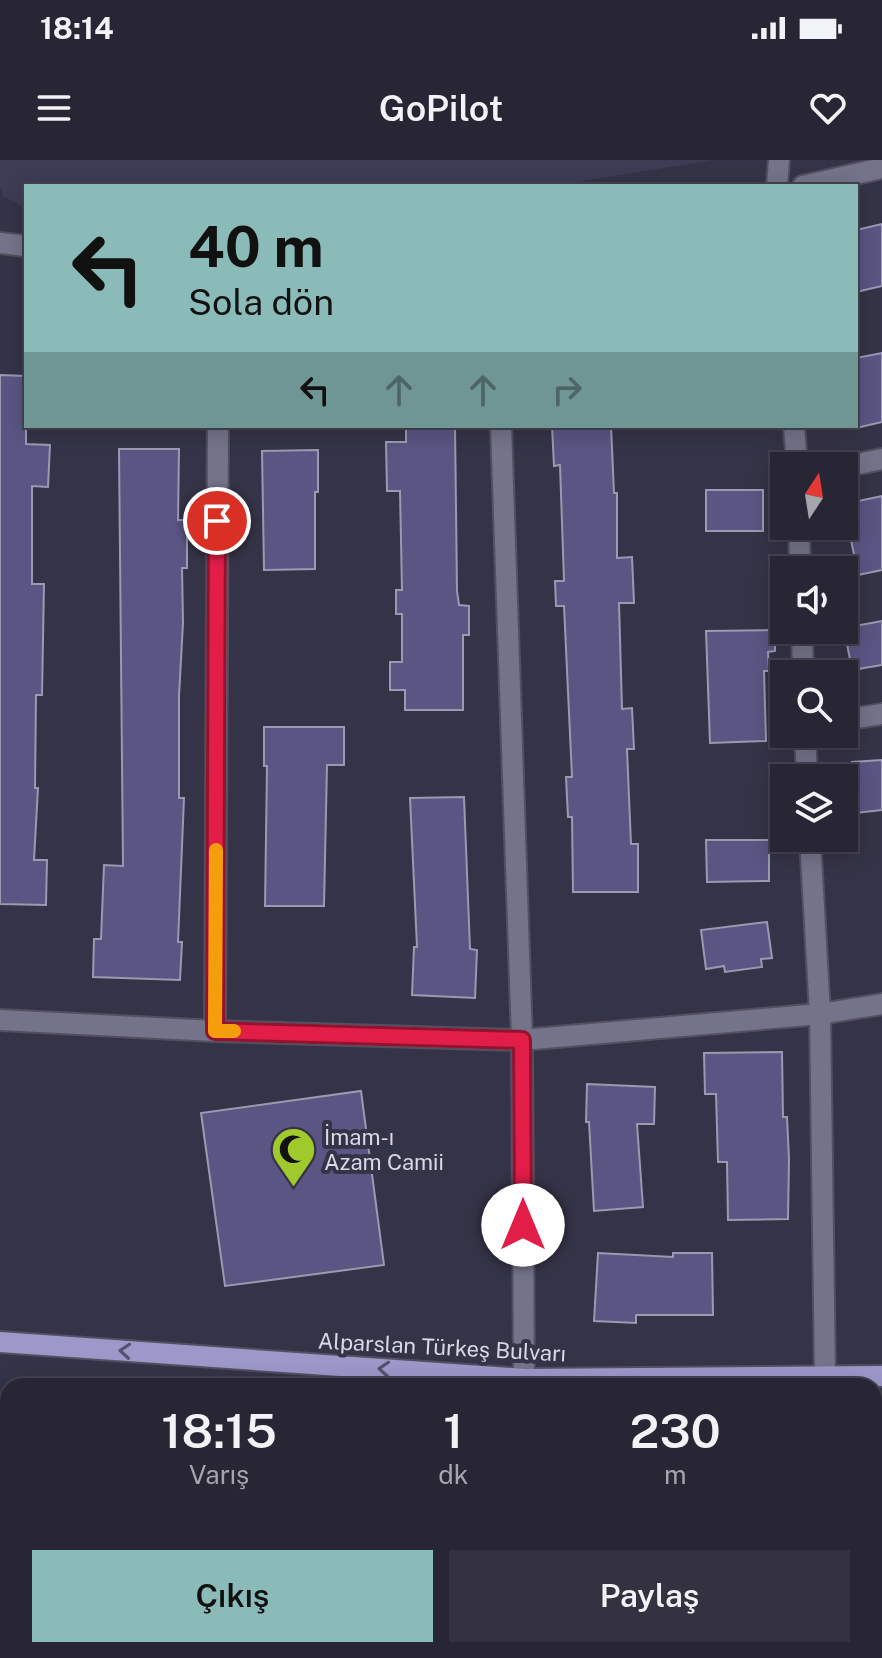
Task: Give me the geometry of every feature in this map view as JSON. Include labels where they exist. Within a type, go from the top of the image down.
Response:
[{"type":"main road","name":"Alparslan Türkeş Bulvarı","points":[[0,1342],[510,1378]]},
{"type":"main road","name":"Alparslan Türkeş Bulvarı","points":[[674,1378],[882,1376]]},
{"type":"street","points":[[777,184],[779,160]]},
{"type":"street","points":[[812,184],[882,168]]},
{"type":"street","points":[[0,243],[24,246]]},
{"type":"street","points":[[215,1031],[218,428]]},
{"type":"street","points":[[501,428],[522,1040],[524,1378]]},
{"type":"street","points":[[794,428],[796,452]]},
{"type":"street","points":[[858,464],[882,459]]},
{"type":"street","points":[[858,718],[882,714]]},
{"type":"street","points":[[811,852],[820,1014],[825,1377]]},
{"type":"street","points":[[0,1020],[215,1031],[522,1040],[820,1014],[882,1004]]},
{"type":"shaded area","points":[[0,160],[714,160],[564,184],[24,184],[24,207],[3,196]]},
{"type":"building","points":[[882,224],[882,286],[858,292],[858,230]]},
{"type":"building","points":[[882,353],[882,422],[858,428],[858,358]]},
{"type":"building","points":[[0,375],[24,376],[26,444],[50,445],[48,487],[32,486],[32,584],[44,584],[42,695],[36,695],[35,788],[38,788],[34,860],[47,860],[46,905],[0,904]]},
{"type":"building","points":[[406,428],[455,428],[457,591],[459,605],[469,606],[469,635],[463,635],[463,710],[405,710],[405,690],[390,690],[390,662],[402,662],[402,614],[396,614],[396,590],[402,590],[400,491],[387,491],[386,442],[406,442]]},
{"type":"building","points":[[552,428],[611,428],[614,493],[617,493],[617,558],[632,557],[634,603],[619,603],[622,709],[632,708],[634,749],[627,749],[631,844],[638,844],[638,892],[573,892],[572,817],[568,817],[566,777],[572,777],[564,606],[556,606],[555,581],[564,581],[560,465],[554,466]]},
{"type":"building","points":[[119,449],[179,449],[178,520],[187,520],[187,568],[182,568],[179,696],[179,798],[184,798],[178,942],[182,942],[180,980],[93,977],[94,939],[101,939],[104,865],[123,866]]},
{"type":"building","points":[[318,450],[315,569],[264,570],[262,451]]},
{"type":"building","points":[[706,490],[763,490],[763,531],[706,531]]},
{"type":"building","points":[[882,496],[882,570],[858,575],[858,556],[854,556],[851,540],[858,540],[858,501]]},
{"type":"building","points":[[882,621],[882,665],[858,669],[858,660],[850,660],[847,644],[858,644],[858,625]]},
{"type":"building","points":[[770,630],[770,644],[775,644],[775,651],[768,652],[769,671],[764,671],[766,741],[710,743],[706,631]]},
{"type":"building","points":[[264,727],[344,727],[344,765],[327,765],[324,906],[265,906],[267,766],[264,766]]},
{"type":"building","points":[[882,760],[882,810],[858,813],[858,764],[852,762]]},
{"type":"building","points":[[464,797],[470,949],[477,950],[475,998],[412,995],[414,947],[417,947],[410,798]]},
{"type":"building","points":[[706,840],[769,840],[769,881],[707,882]]},
{"type":"building","points":[[767,922],[772,958],[761,959],[762,967],[725,972],[724,966],[706,969],[701,930]]},
{"type":"building","points":[[782,1052],[783,1117],[787,1117],[789,1159],[788,1219],[728,1220],[727,1162],[718,1162],[716,1094],[705,1094],[704,1053]]},
{"type":"building","points":[[587,1084],[655,1087],[654,1124],[637,1124],[643,1207],[594,1211],[589,1122],[586,1122]]},
{"type":"building","name":"İmam-ı Azam Camii","points":[[361,1091],[384,1265],[225,1286],[201,1113]]},
{"type":"building","points":[[598,1253],[673,1257],[673,1253],[712,1253],[713,1315],[636,1315],[636,1323],[594,1321]]},
{"type":"slow traffic","points":[[216,850],[215,1031],[234,1031]]},
{"type":"place","name":"İmam-ı Azam Camii","points":[[293,1189]]},
{"type":"route","points":[[217,521],[215,1031],[522,1040],[523,1225]]}]
